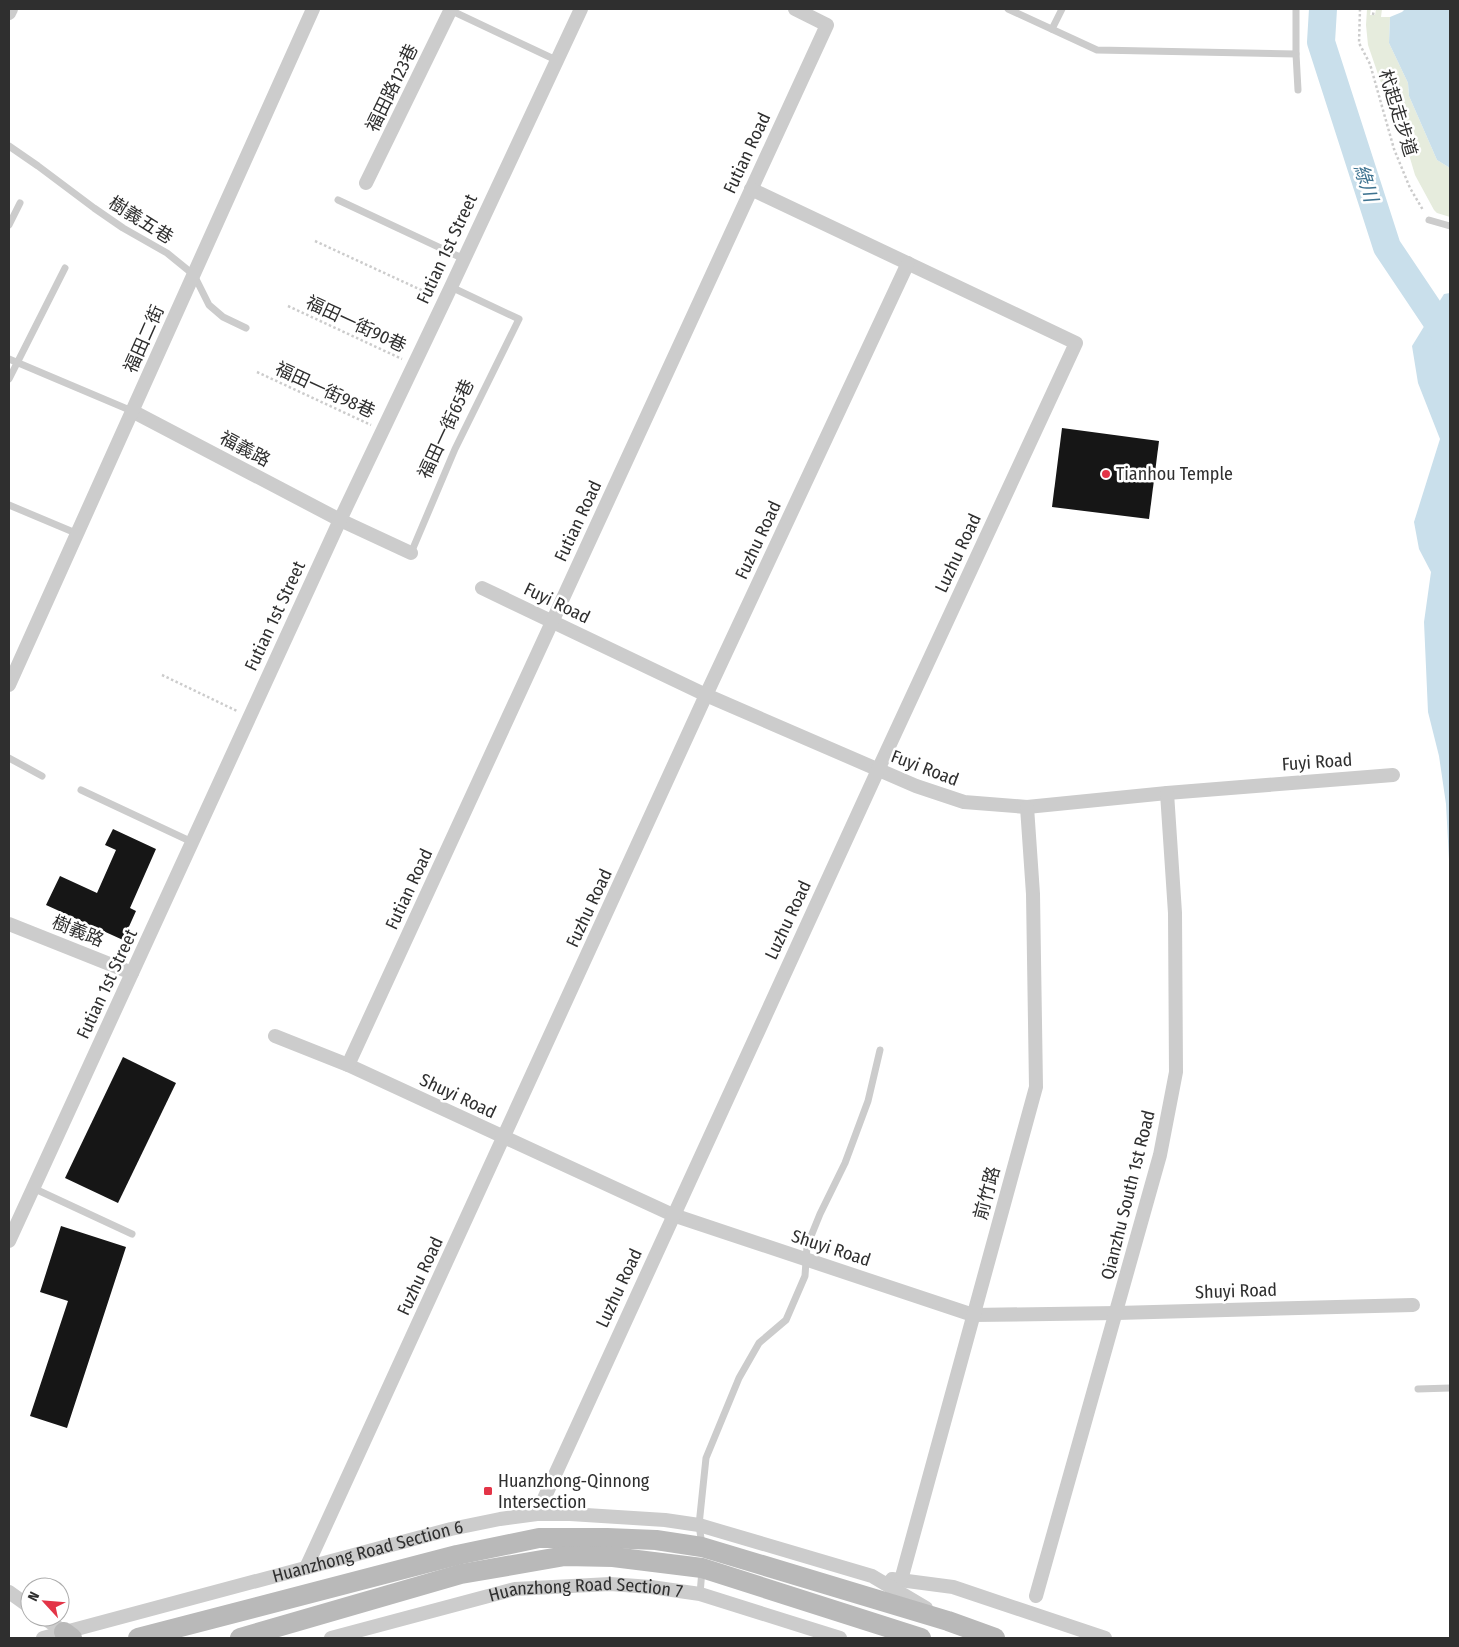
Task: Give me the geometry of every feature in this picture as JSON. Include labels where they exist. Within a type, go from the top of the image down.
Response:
[{"type":"street","points":[[9,13],[11,9]]},
{"type":"street","name":"福田二街","points":[[9,684],[313,9]]},
{"type":"street","name":"Futian 1st Street","points":[[9,1241],[340,520],[581,9]]},
{"type":"street","name":"Futian Road","points":[[348,1066],[827,25],[795,9]]},
{"type":"street","name":"福田路123巷","points":[[366,183],[450,10]]},
{"type":"street","points":[[751,189],[908,264]]},
{"type":"street","name":"Luzhu Road","points":[[537,1514],[1076,343],[908,264]]},
{"type":"street","name":"Fuzhu Road","points":[[306,1568],[706,695],[908,264]]},
{"type":"street","name":"福義路","points":[[132,411],[340,520]]},
{"type":"street","name":"福田一街65巷","points":[[340,520],[411,553]]},
{"type":"street","name":"Fuyi Road","points":[[482,588],[706,695],[916,786],[964,802],[1027,807],[1167,792],[1393,775]]},
{"type":"street","name":"Qianzhu South 1st Road","points":[[1036,1596],[1160,1155],[1176,1072],[1174,913],[1167,792]]},
{"type":"street","name":"前竹路","points":[[901,1580],[1036,1087],[1033,894],[1027,807]]},
{"type":"street","name":"樹義路","points":[[9,924],[132,973]]},
{"type":"street","name":"Shuyi Road","points":[[275,1036],[348,1066],[673,1215],[973,1315],[1413,1305]]},
{"type":"street","name":"Huanzhong Road Section 6","points":[[43,1638],[68,1635],[451,1529],[500,1519],[537,1514],[570,1514],[665,1520],[699,1525]]},
{"type":"street","points":[[699,1525],[872,1576],[954,1588],[1105,1638]]},
{"type":"street","name":"Huanzhong Road Section 6","points":[[138,1638],[457,1555],[539,1538],[656,1540],[702,1557]]},
{"type":"street","points":[[240,1638],[460,1574],[565,1556],[702,1557],[948,1621],[988,1636]]},
{"type":"street","name":"Huanzhong Road Section 7","points":[[702,1557],[921,1638]]},
{"type":"street","points":[[872,1576],[948,1621]]},
{"type":"street","name":"Huanzhong Road Section 7","points":[[331,1638],[515,1589],[610,1584],[651,1587],[700,1594],[840,1638]]},
{"type":"street","points":[[9,1592],[20,1600]]},
{"type":"street","points":[[57,1627],[68,1635]]},
{"type":"lane","points":[[1008,9],[1097,50],[1296,54]]},
{"type":"lane","points":[[1052,29],[1062,9]]},
{"type":"lane","points":[[1296,9],[1298,90]]},
{"type":"lane","points":[[450,10],[556,60]]},
{"type":"lane","name":"樹義五巷","points":[[9,146],[101,213],[167,253],[194,275],[209,305],[223,317],[246,328]]},
{"type":"lane","points":[[338,200],[464,259]]},
{"type":"lane","points":[[9,225],[20,203]]},
{"type":"lane","points":[[1429,220],[1450,226]]},
{"type":"lane","points":[[9,379],[66,268]]},
{"type":"lane","name":"福田一街65巷","points":[[411,553],[455,449],[519,319],[451,287]]},
{"type":"lane","points":[[9,359],[132,411]]},
{"type":"lane","points":[[9,504],[78,534]]},
{"type":"lane","points":[[9,758],[42,776]]},
{"type":"lane","points":[[81,790],[192,842]]},
{"type":"lane","points":[[700,1594],[702,1557],[699,1525],[706,1458],[739,1378],[759,1343],[786,1320],[805,1276],[807,1246],[820,1214],[845,1163],[868,1102],[880,1050]]},
{"type":"lane","points":[[33,1188],[132,1234]]},
{"type":"lane","points":[[1418,1389],[1450,1388]]},
{"type":"path","name":"杙起走步道","points":[[1360,9],[1359,43],[1370,64],[1394,149],[1410,188],[1429,220]]},
{"type":"path","points":[[1373,15],[1374,9]]},
{"type":"path","points":[[315,241],[444,301]]},
{"type":"path","name":"福田一街90巷","points":[[288,306],[414,364]]},
{"type":"path","name":"福田一街98巷","points":[[257,372],[382,430]]},
{"type":"path","points":[[162,675],[249,718]]},
{"type":"green space","points":[[1367,9],[1371,9],[1370,15],[1375,15],[1376,9],[1382,9],[1381,17],[1390,17],[1389,43],[1408,83],[1409,96],[1437,160],[1450,168],[1450,217],[1437,213],[1434,210],[1415,175],[1402,131],[1380,80],[1368,45]]},
{"type":"water","points":[[1405,9],[1450,9],[1450,168],[1437,160],[1409,96],[1408,83],[1389,43],[1390,17]]},
{"type":"water","points":[[1450,293],[1450,878],[1446,804],[1439,756],[1428,712],[1424,622],[1431,572],[1419,549],[1414,522],[1440,439],[1418,383],[1412,346],[1444,294]]},
{"type":"building","name":"Tianhou Temple","points":[[1062,428],[1159,441],[1149,519],[1052,507]]},
{"type":"building","points":[[113,829],[156,849],[130,908],[136,911],[123,940],[46,905],[60,876],[97,893],[116,850],[105,845]]},
{"type":"building","points":[[123,1057],[176,1083],[118,1203],[65,1178]]},
{"type":"building","points":[[61,1226],[126,1247],[67,1428],[30,1416],[68,1301],[40,1292]]},
{"type":"waterway","name":"綠川","points":[[1323,9],[1321,42],[1387,247],[1450,341]]},
{"type":"place","name":"Tianhou Temple","points":[[1106,474]]},
{"type":"place","name":"Huanzhong-Qinnong Intersection","points":[[488,1491]]}]
